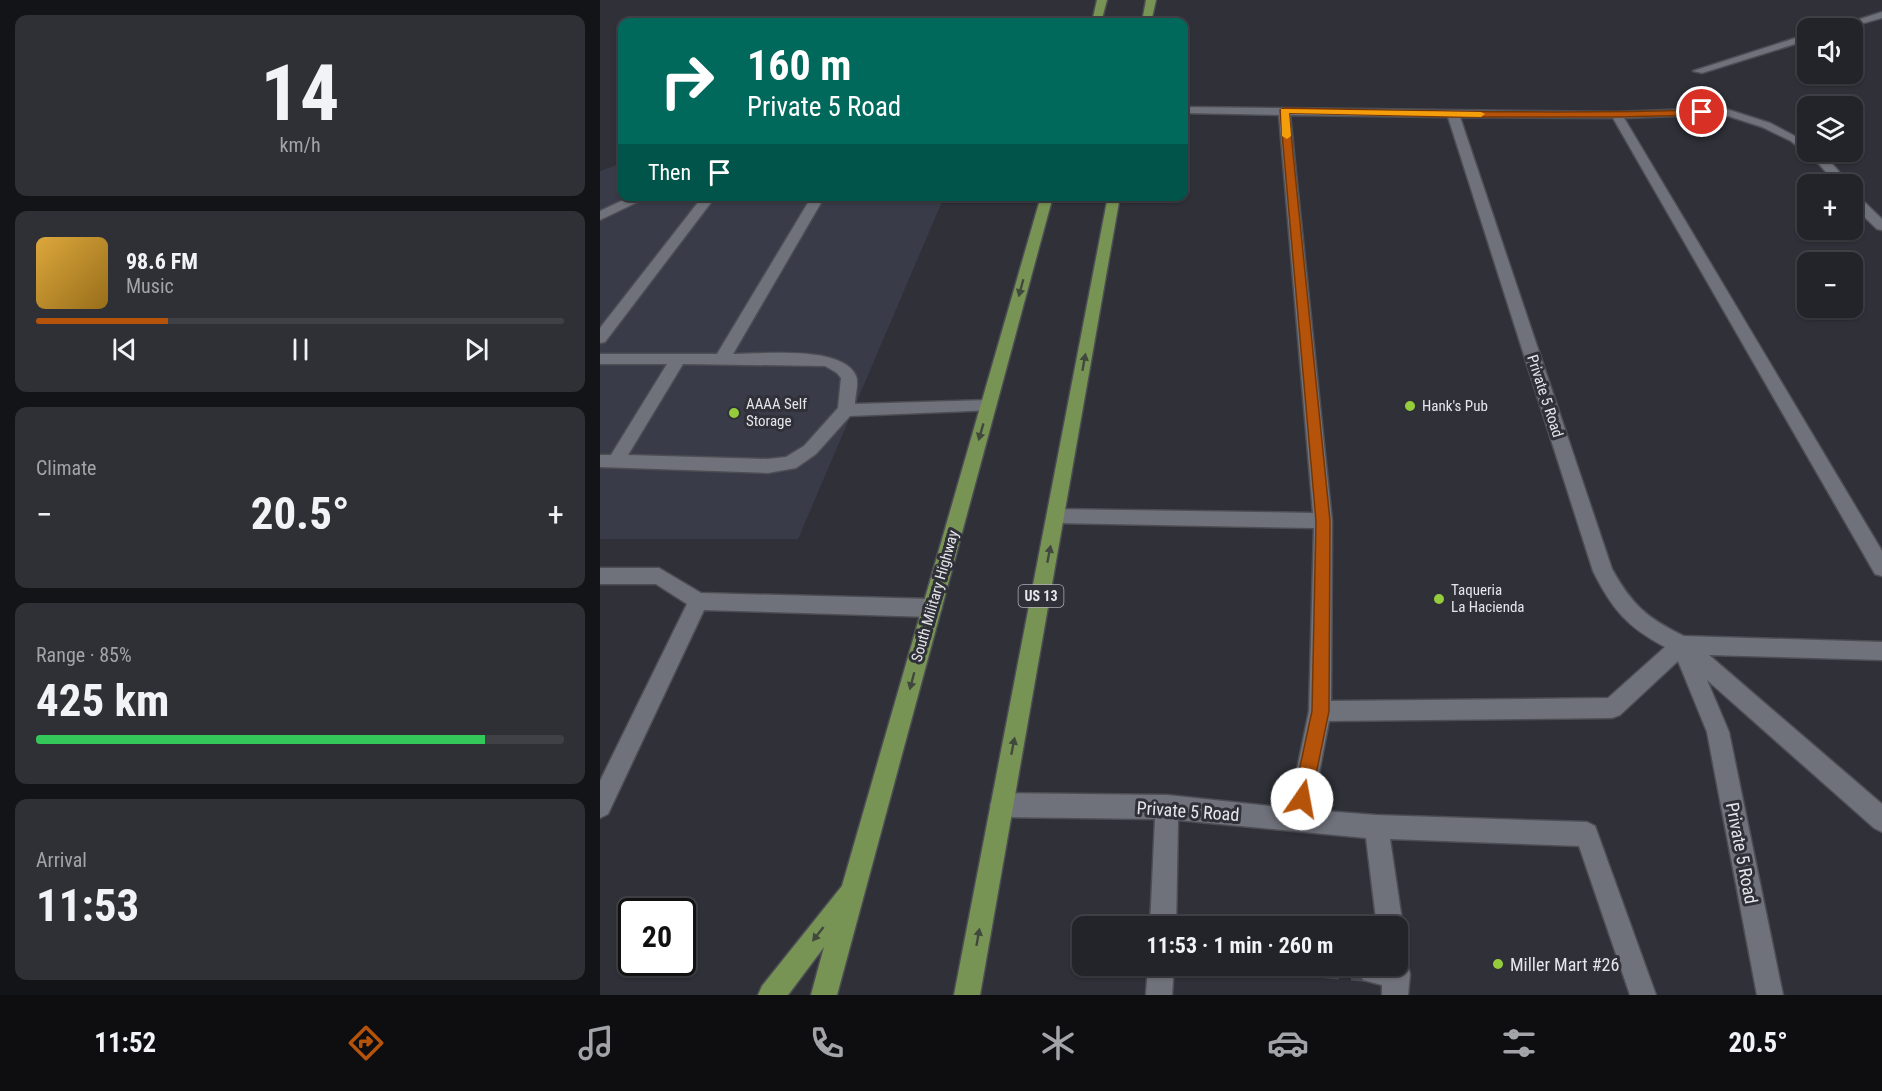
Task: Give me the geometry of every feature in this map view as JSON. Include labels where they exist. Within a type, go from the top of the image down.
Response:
[{"type":"main road","points":[[1097,18],[1102,0]]},
{"type":"main road","points":[[1147,18],[1151,0]]},
{"type":"main road","name":"South Military Highway","points":[[824,995],[1046,201]]},
{"type":"main road","name":"US 13","points":[[967,995],[1113,201]]},
{"type":"main road","points":[[771,995],[854,887]]},
{"type":"street","points":[[1863,20],[1882,15]]},
{"type":"street","points":[[1698,71],[1797,40]]},
{"type":"street","points":[[1188,110],[1617,115],[1723,111],[1766,124],[1797,141]]},
{"type":"street","points":[[1284,110],[1323,521],[1320,711],[1298,821]]},
{"type":"street","name":"Private 5 Road","points":[[1453,114],[1603,571],[1620,603],[1650,628],[1682,645],[1882,820]]},
{"type":"street","points":[[1617,115],[1882,568]]},
{"type":"street","points":[[1824,162],[1834,174]]},
{"type":"street","points":[[600,216],[633,201]]},
{"type":"street","points":[[600,338],[706,201]]},
{"type":"street","points":[[722,359],[816,201]]},
{"type":"street","points":[[1863,208],[1882,226]]},
{"type":"street","points":[[600,359],[828,361],[843,369],[849,378],[846,410],[810,450],[790,463],[768,466],[608,461]]},
{"type":"street","points":[[608,461],[678,359]]},
{"type":"street","points":[[846,410],[988,406]]},
{"type":"street","points":[[1056,516],[1323,521]]},
{"type":"street","points":[[600,576],[659,576],[698,601],[932,608]]},
{"type":"street","points":[[600,806],[698,601]]},
{"type":"street","points":[[1320,711],[1612,708],[1682,645]]},
{"type":"street","name":"Private 5 Road","points":[[1682,645],[1882,651]]},
{"type":"street","name":"Private 5 Road","points":[[1682,645],[1718,732],[1770,995]]},
{"type":"street","name":"Private 5 Road","points":[[1002,805],[1167,807],[1376,827],[1587,834],[1643,995]]},
{"type":"street","points":[[1163,916],[1167,807]]},
{"type":"street","points":[[1376,827],[1388,916]]},
{"type":"street","points":[[1159,995],[1160,976]]},
{"type":"shaded area","points":[[618,164],[618,201],[942,201],[798,539],[600,539],[600,171]]},
{"type":"slow traffic","points":[[1287,136],[1284,110],[1481,114]]},
{"type":"place","name":"Hank's Pub","points":[[1410,406]]},
{"type":"place","name":"AAAA Self Storage","points":[[734,413]]},
{"type":"place","name":"Taqueria La Hacienda","points":[[1439,599]]},
{"type":"place","name":"Miller Mart #26","points":[[1498,964]]},
{"type":"route","points":[[1302,799],[1320,711],[1323,521],[1284,110],[1617,115],[1702,112]]}]
